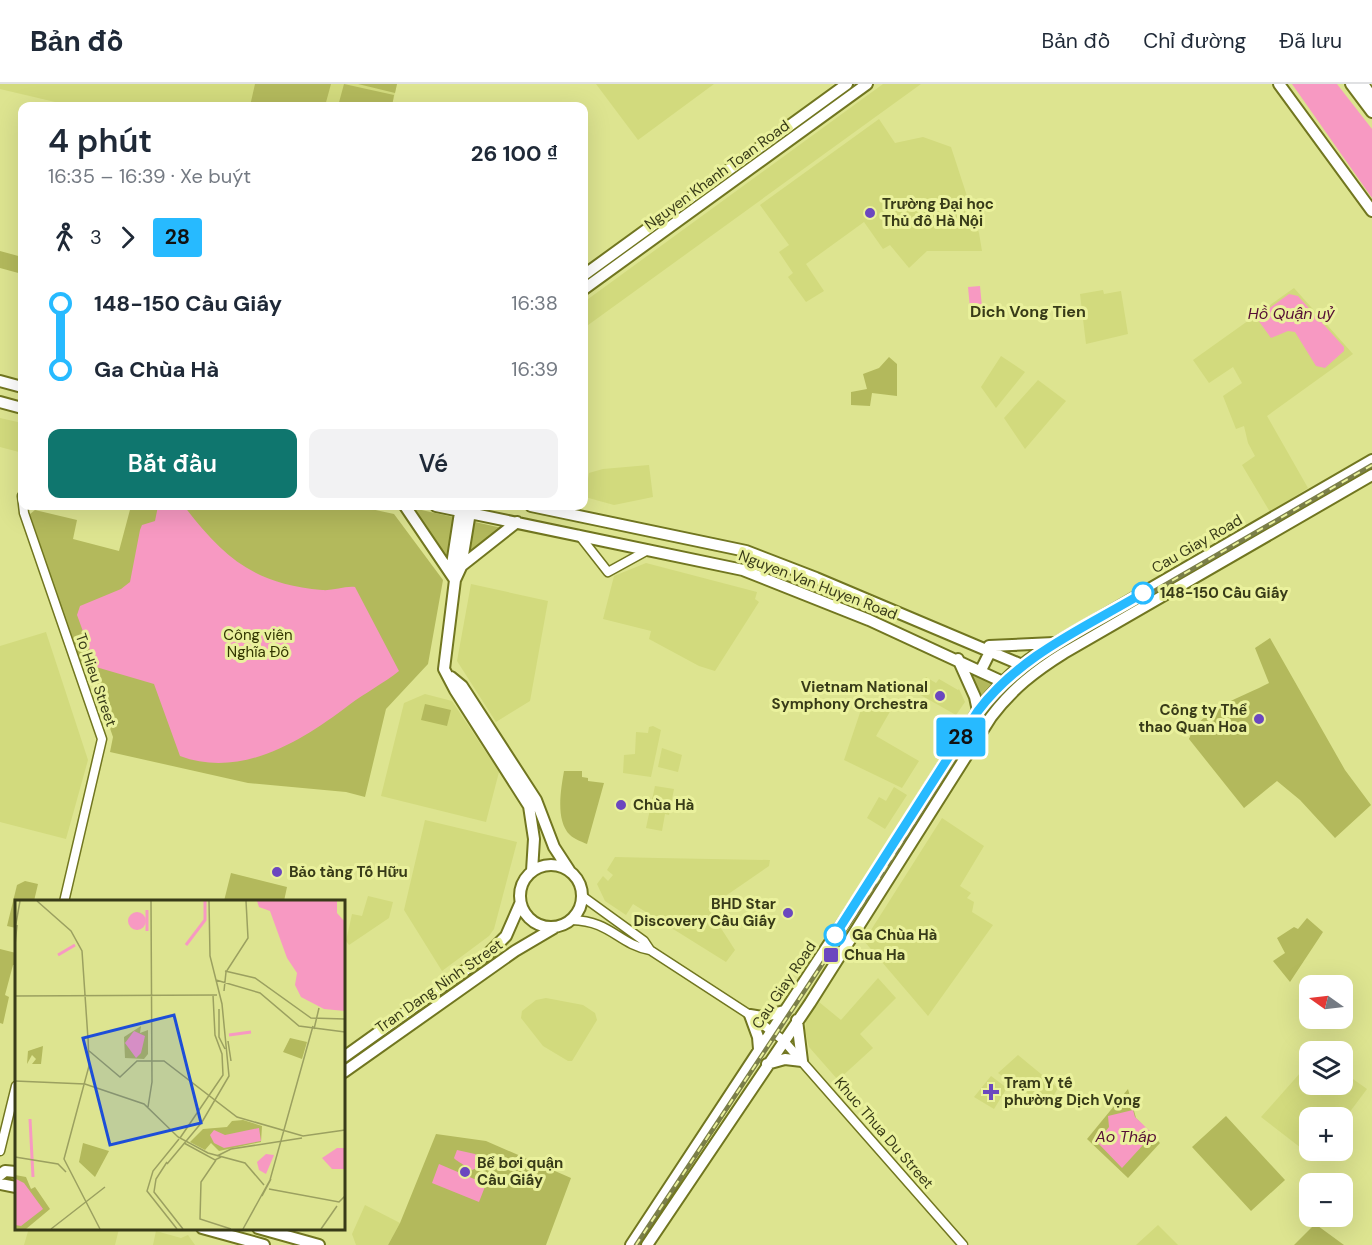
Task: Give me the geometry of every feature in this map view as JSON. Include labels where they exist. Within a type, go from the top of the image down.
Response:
[{"type":"highway","points":[[1363,84],[1372,92]]},
{"type":"highway","points":[[1363,84],[1372,99]]},
{"type":"main road","name":"Nguyen Khanh Toan Road","points":[[588,271],[847,84]]},
{"type":"main road","name":"Nguyen Khanh Toan Road","points":[[588,286],[867,84]]},
{"type":"main road","points":[[1279,84],[1372,211]]},
{"type":"main road","points":[[1351,84],[1372,112]]},
{"type":"main road","points":[[799,119],[806,129]]},
{"type":"main road","points":[[0,381],[18,386]]},
{"type":"main road","points":[[0,402],[18,407]]},
{"type":"main road","name":"Cau Giay Road","points":[[631,1245],[978,711],[1003,682],[1022,664],[1372,460]]},
{"type":"main road","name":"Cau Giay Road","points":[[647,1245],[797,1020],[951,783],[991,717],[1024,680],[1065,653],[1372,475]]},
{"type":"main road","points":[[408,510],[456,572]]},
{"type":"main road","points":[[466,510],[444,669],[455,691],[532,801],[554,848],[576,878],[582,896],[579,910],[572,920],[554,928],[532,922],[520,904],[522,884],[532,871],[534,839],[532,801]]},
{"type":"main road","name":"Nguyen Van Huyen Road","points":[[473,510],[579,536],[727,566],[762,577],[958,658],[1003,682]]},
{"type":"main road","name":"Nguyen Van Huyen Road","points":[[550,510],[746,552],[1022,664]]},
{"type":"main road","points":[[456,572],[517,522]]},
{"type":"main road","points":[[614,543],[619,525]]},
{"type":"main road","points":[[1203,559],[1209,570]]},
{"type":"main road","points":[[981,670],[987,648],[1057,643]]},
{"type":"main road","points":[[958,658],[975,697],[978,711]]},
{"type":"main road","points":[[937,775],[951,783]]},
{"type":"main road","points":[[532,871],[550,865],[568,870]]},
{"type":"main road","name":"Tran Dang Ninh Street","points":[[346,1055],[488,954],[506,936],[520,904]]},
{"type":"main road","name":"Tran Dang Ninh Street","points":[[345,1071],[515,951],[554,928]]},
{"type":"main road","points":[[759,1050],[758,1037],[750,1015],[762,1017],[784,1011]]},
{"type":"main road","points":[[767,1064],[785,1059],[802,1061],[797,1020]]},
{"type":"main road","points":[[0,1175],[5,1172],[15,1172]]},
{"type":"main road","points":[[0,1184],[15,1186]]},
{"type":"main road","points":[[209,1230],[264,1245]]},
{"type":"main road","points":[[265,1230],[319,1245]]},
{"type":"street","name":"To Hieu Street","points":[[24,510],[102,739],[64,900]]},
{"type":"street","points":[[579,536],[608,572],[649,549]]},
{"type":"street","points":[[582,896],[644,941],[650,951]]},
{"type":"street","points":[[572,920],[592,921],[639,948],[650,951],[771,1030]]},
{"type":"street","name":"Khuc Thua Du Street","points":[[771,1030],[802,1061],[963,1245]]},
{"type":"street","points":[[346,1055],[355,1064]]},
{"type":"street","points":[[0,1151],[15,1090]]},
{"type":"shaded area","points":[[0,84],[397,84],[393,102],[55,102],[0,89]]},
{"type":"shaded area","points":[[596,84],[714,84],[638,140]]},
{"type":"shaded area","points":[[883,84],[921,84],[588,325],[588,299]]},
{"type":"shaded area","name":"Trường Đại học Thủ đô Hà Nội","points":[[879,119],[895,143],[923,137],[951,147],[979,233],[982,251],[927,251],[909,268],[890,245],[883,249],[864,222],[806,264],[824,291],[806,302],[788,277],[793,273],[779,252],[789,245],[760,205]]},
{"type":"shaded area","points":[[1294,288],[1353,354],[1267,416],[1308,488],[1270,512],[1242,465],[1255,456],[1248,443],[1244,426],[1236,429],[1223,396],[1242,383],[1233,367],[1209,383],[1193,360]]},
{"type":"shaded area","points":[[1103,290],[1104,294],[1121,291],[1128,334],[1086,344],[1080,294]]},
{"type":"shaded area","points":[[1001,356],[1025,372],[996,408],[981,387]]},
{"type":"shaded area","points":[[1038,380],[1066,401],[1025,449],[1004,418]]},
{"type":"shaded area","points":[[0,418],[18,422],[18,452],[0,447]]},
{"type":"shaded area","points":[[649,465],[653,497],[614,505],[588,498],[589,473],[603,469]]},
{"type":"shaded area","points":[[646,563],[757,592],[755,599],[759,602],[715,671],[699,666],[649,639],[651,631],[603,619],[614,576]]},
{"type":"shaded area","points":[[471,584],[548,601],[530,701],[496,722],[457,661]]},
{"type":"shaded area","points":[[46,632],[88,760],[66,839],[0,822],[0,646]]},
{"type":"shaded area","name":"Vietnam National Symphony Orchestra","points":[[926,677],[936,683],[939,679],[959,689],[965,702],[956,715],[917,693]]},
{"type":"shaded area","points":[[425,694],[452,701],[499,772],[486,822],[381,796],[404,703]]},
{"type":"shaded area","points":[[865,698],[892,708],[876,736],[919,761],[902,788],[844,760]]},
{"type":"shaded area","points":[[653,726],[661,730],[651,777],[623,773],[624,755],[635,754],[636,732],[648,733],[649,727]]},
{"type":"shaded area","points":[[662,748],[682,755],[678,772],[658,767]]},
{"type":"shaded area","points":[[655,786],[674,789],[669,815],[665,814],[662,831],[646,828]]},
{"type":"shaded area","points":[[894,787],[907,795],[885,829],[867,818],[879,797],[886,801]]},
{"type":"shaded area","points":[[942,818],[984,846],[960,886],[971,893],[967,898],[974,902],[972,912],[993,925],[928,1016],[864,941]]},
{"type":"shaded area","points":[[425,820],[517,842],[494,929],[489,936],[442,971],[404,910]]},
{"type":"shaded area","points":[[615,857],[770,860],[769,866],[708,908],[735,950],[726,962],[633,904],[626,915],[605,901],[597,884],[603,876],[608,881],[613,875],[607,870]]},
{"type":"shaded area","points":[[368,896],[393,902],[389,918],[349,945],[346,941],[352,914],[362,916]]},
{"type":"shaded area","points":[[878,978],[896,998],[860,1034],[873,1048],[838,1080],[809,1047],[805,1030],[806,1021],[819,1002],[841,1020]]},
{"type":"shaded area","points":[[546,998],[583,1005],[595,1013],[597,1020],[572,1061],[568,1061],[543,1046],[521,1018],[522,1011],[536,1000]]},
{"type":"shaded area","points":[[1018,1055],[1058,1088],[1047,1107],[998,1073]]},
{"type":"shaded area","points":[[1299,1074],[1299,1095],[1353,1095],[1353,1079],[1367,1089],[1353,1108],[1299,1107],[1299,1146],[1261,1117]]},
{"type":"shaded area","name":"Trạm Y tế phường Dịch Vọng","points":[[991,1076],[1007,1088],[994,1109],[974,1097]]},
{"type":"shaded area","points":[[365,1205],[400,1223],[388,1245],[356,1245],[352,1234]]},
{"type":"shaded area","points":[[1158,1225],[1178,1245],[1136,1245]]},
{"type":"shaded area","points":[[28,1230],[119,1230],[115,1245],[24,1245]]},
{"type":"shaded area","points":[[156,1231],[181,1238],[188,1235],[195,1245],[153,1245]]},
{"type":"green space","points":[[255,84],[331,84],[326,102],[251,102]]},
{"type":"green space","points":[[344,84],[394,95],[393,102],[339,102]]},
{"type":"green space","points":[[358,84],[397,84],[395,93]]},
{"type":"green space","points":[[0,251],[18,256],[18,273],[0,268]]},
{"type":"green space","points":[[889,357],[897,364],[897,396],[872,393],[870,406],[851,405],[851,392],[867,389],[863,374],[879,368]]},
{"type":"green space","name":"Công viên Nghĩa Đô","points":[[35,510],[77,520],[73,539],[119,551],[130,510],[376,510],[394,514],[443,580],[428,664],[386,709],[365,797],[346,792],[248,783],[110,752],[113,737],[92,676],[78,658],[30,514]]},
{"type":"green space","points":[[422,510],[453,517],[448,557],[414,512]]},
{"type":"green space","points":[[475,522],[502,528],[470,552],[469,550]]},
{"type":"green space","name":"Công ty Thể thao Quan Hoa","points":[[1270,638],[1345,770],[1371,805],[1335,838],[1300,800],[1277,781],[1244,808],[1189,739],[1194,729],[1212,712],[1269,683],[1255,648]]},
{"type":"green space","points":[[970,672],[994,683],[982,696]]},
{"type":"green space","points":[[425,704],[451,710],[447,726],[421,720]]},
{"type":"green space","points":[[564,771],[582,771],[582,777],[588,778],[588,781],[604,783],[587,844],[570,835],[562,821],[560,804]]},
{"type":"green space","points":[[231,873],[287,887],[284,900],[224,900]]},
{"type":"green space","points":[[25,881],[38,884],[34,900],[15,900],[15,928],[7,926],[17,885]]},
{"type":"green space","points":[[1307,918],[1323,932],[1290,982],[1273,961],[1285,953],[1277,938],[1294,927],[1298,929]]},
{"type":"green space","points":[[0,949],[15,953],[15,965],[13,965],[5,995],[9,997],[3,1024],[0,1023]]},
{"type":"green space","points":[[1128,1089],[1136,1118],[1160,1143],[1128,1178],[1087,1139]]},
{"type":"green space","points":[[1226,1116],[1285,1180],[1251,1211],[1192,1147]]},
{"type":"green space","points":[[436,1134],[486,1141],[571,1178],[546,1245],[388,1245],[400,1223]]},
{"type":"green space","points":[[1312,1227],[1319,1227],[1344,1245],[1294,1245]]},
{"type":"water","points":[[1292,84],[1337,84],[1372,129],[1372,198]]},
{"type":"water","points":[[980,286],[982,307],[970,308],[968,287]]},
{"type":"water","name":"Hồ Quận uỷ","points":[[1289,294],[1298,296],[1344,347],[1344,351],[1325,368],[1316,366],[1295,332],[1288,331],[1271,338],[1258,320],[1260,315]]},
{"type":"water","points":[[157,510],[187,510],[227,554],[259,574],[277,582],[298,587],[330,590],[355,587],[399,671],[311,731],[270,753],[226,763],[203,762],[180,756],[154,684],[96,667],[77,615],[80,606],[121,589],[130,582],[142,525],[155,521]]},
{"type":"water","name":"Ao Tháp","points":[[1133,1110],[1135,1117],[1153,1134],[1122,1168],[1097,1142],[1109,1127],[1108,1116]]},
{"type":"water","points":[[457,1150],[475,1154],[483,1159],[481,1166],[472,1170],[459,1162],[454,1158]]},
{"type":"water","points":[[439,1164],[486,1184],[479,1202],[432,1183]]},
{"type":"railway","points":[[636,1245],[880,877],[982,713],[1016,676],[1042,656],[1372,465]]},
{"type":"bus line","name":"28","points":[[835,935],[978,711],[1003,682],[1028,660],[1143,593]]},
{"type":"place","name":"Trường Đại học Thủ đô Hà Nội","points":[[870,213]]},
{"type":"place","name":"148-150 Cầu Giấy","points":[[1143,593]]},
{"type":"place","name":"Vietnam National Symphony Orchestra","points":[[940,696]]},
{"type":"place","name":"Công ty Thể thao Quan Hoa","points":[[1259,719]]},
{"type":"place","name":"Chùa Hà","points":[[621,805]]},
{"type":"place","name":"Bảo tàng Tố Hữu","points":[[277,872]]},
{"type":"place","name":"BHD Star Discovery Cầu Giấy","points":[[788,913]]},
{"type":"place","name":"Ga Chùa Hà","points":[[835,935]]},
{"type":"place","name":"Chua Ha","points":[[831,955]]},
{"type":"place","name":"Trạm Y tế phường Dịch Vọng","points":[[991,1092]]},
{"type":"place","name":"Bể bơi quận Cầu Giấy","points":[[465,1172]]},
{"type":"district","name":"Dich Vong Tien","points":[[1028,311]]}]
